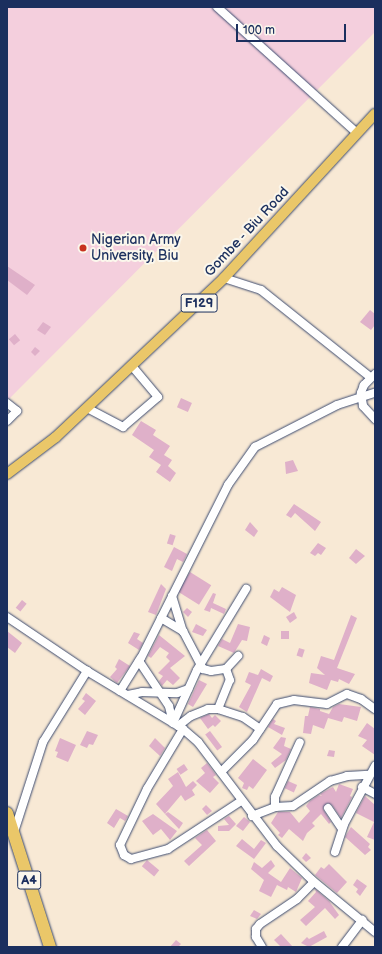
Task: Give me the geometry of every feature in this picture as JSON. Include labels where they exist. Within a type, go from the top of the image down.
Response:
[{"type":"highway","name":"A4","points":[[7,813],[50,947]]},
{"type":"main road","name":"Gombe - Biu Road","points":[[7,474],[56,437],[224,278],[375,114]]},
{"type":"street","points":[[217,7],[357,133]]},
{"type":"street","points":[[224,278],[261,290],[372,375],[364,385],[362,397],[363,406],[375,418]]},
{"type":"street","points":[[87,408],[123,427],[152,402],[158,396],[132,366]]},
{"type":"street","points":[[124,693],[228,485],[255,447],[337,405],[375,393]]},
{"type":"street","points":[[7,403],[17,411],[8,419]]},
{"type":"street","points":[[241,802],[168,849],[132,859],[124,855],[120,845],[178,726],[188,690],[200,665],[246,588]]},
{"type":"street","points":[[172,596],[183,631],[200,665],[211,671],[226,669],[238,656]]},
{"type":"street","points":[[7,617],[87,671],[178,726],[198,742],[221,772],[241,802],[277,846],[314,882],[375,932]]},
{"type":"street","points":[[161,618],[183,631]]},
{"type":"street","points":[[139,661],[169,706],[178,726]]},
{"type":"street","points":[[218,708],[230,680],[226,669]]},
{"type":"street","points":[[14,832],[43,742],[87,671]]},
{"type":"street","points":[[124,693],[142,692],[161,694],[188,690]]},
{"type":"street","points":[[221,772],[253,740],[277,704],[294,700],[327,704],[347,694],[361,699],[375,709]]},
{"type":"street","points":[[178,726],[191,716],[208,709],[218,708],[243,716],[260,729]]},
{"type":"street","points":[[275,807],[275,797],[300,742]]},
{"type":"street","points":[[335,852],[342,829],[362,787],[375,766]]},
{"type":"street","points":[[252,816],[275,807],[293,806],[330,781],[347,776],[369,775]]},
{"type":"street","points":[[362,787],[375,794]]},
{"type":"street","points":[[328,808],[342,829]]},
{"type":"street","points":[[262,947],[256,937],[256,929],[260,924],[297,899],[314,882]]},
{"type":"street","points":[[342,947],[362,920]]},
{"type":"shaded area","name":"Nigerian Army University, Biu","points":[[7,7],[375,7],[375,32],[7,401]]},
{"type":"building","points":[[7,266],[35,285],[27,295],[7,280]]},
{"type":"building","points":[[370,310],[375,314],[375,325],[371,330],[360,322]]},
{"type":"building","points":[[43,322],[51,327],[45,335],[37,330]]},
{"type":"building","points":[[15,334],[20,340],[14,345],[9,339]]},
{"type":"building","points":[[35,347],[40,351],[35,356],[31,352]]},
{"type":"building","points":[[181,398],[192,403],[188,412],[177,407]]},
{"type":"building","points":[[141,421],[156,430],[153,435],[170,446],[164,455],[172,460],[168,466],[176,473],[170,482],[156,472],[161,465],[149,457],[154,450],[132,435]]},
{"type":"building","points":[[293,460],[298,471],[286,474],[285,462]]},
{"type":"building","points":[[294,504],[321,522],[315,531],[295,513],[291,518],[286,515]]},
{"type":"building","points":[[250,522],[258,531],[254,537],[245,530]]},
{"type":"building","points":[[170,534],[176,536],[173,545],[167,544]]},
{"type":"building","points":[[318,543],[326,548],[321,555],[318,553],[315,556],[310,553]]},
{"type":"building","points":[[174,547],[187,554],[183,562],[177,559],[172,571],[164,567]]},
{"type":"building","points":[[356,549],[365,556],[356,564],[349,558]]},
{"type":"building","points":[[190,572],[211,585],[199,605],[178,592]]},
{"type":"building","points":[[161,584],[166,589],[156,615],[148,612]]},
{"type":"building","points":[[282,587],[296,595],[290,612],[270,597],[274,589],[279,592]]},
{"type":"building","points":[[213,593],[216,594],[213,603],[226,609],[224,614],[211,608],[210,612],[204,610]]},
{"type":"building","points":[[22,600],[27,604],[20,612],[16,608]]},
{"type":"building","points":[[187,608],[192,612],[188,617],[183,612]]},
{"type":"building","points":[[294,612],[297,618],[290,623],[286,617]]},
{"type":"building","points":[[351,615],[357,618],[337,668],[355,674],[349,684],[339,679],[338,682],[331,680],[327,690],[309,683],[311,673],[325,675],[317,668],[321,656],[334,660]]},
{"type":"building","points":[[196,624],[207,630],[203,636],[192,632]]},
{"type":"building","points":[[238,624],[250,627],[247,641],[242,640],[234,653],[218,646],[222,639],[230,643]]},
{"type":"building","points":[[7,631],[22,643],[15,653],[7,647]]},
{"type":"building","points":[[281,631],[289,631],[289,639],[281,639]]},
{"type":"building","points":[[134,632],[140,634],[137,639],[143,643],[139,650],[128,643]]},
{"type":"building","points":[[159,635],[185,656],[170,668],[180,678],[173,685],[167,680],[162,686],[159,681],[163,676],[158,673],[170,661],[166,657],[169,653],[160,647],[151,658],[148,656]]},
{"type":"building","points":[[264,635],[270,638],[267,646],[261,643]]},
{"type":"building","points":[[299,648],[305,650],[302,657],[297,656]]},
{"type":"building","points":[[119,659],[130,666],[117,683],[110,677],[117,669],[115,667]]},
{"type":"building","points":[[261,669],[273,676],[270,682],[262,678],[247,712],[239,707],[251,685],[245,682],[249,672],[258,675]]},
{"type":"building","points":[[199,680],[207,684],[193,707],[188,704]]},
{"type":"building","points":[[86,693],[96,701],[85,715],[78,709],[85,701],[82,699]]},
{"type":"building","points":[[339,704],[361,707],[357,721],[344,717],[342,722],[328,718],[324,729],[313,725],[311,734],[303,733],[305,716],[308,716],[310,707],[320,709],[320,711],[329,714],[328,716],[333,707]]},
{"type":"building","points":[[209,714],[212,718],[215,715],[221,721],[215,727],[213,725],[208,729],[200,718]]},
{"type":"building","points":[[273,719],[276,721],[274,724],[285,728],[282,735],[268,727]]},
{"type":"building","points":[[367,723],[375,729],[375,755],[362,746],[367,740],[358,736]]},
{"type":"building","points":[[87,731],[98,735],[93,745],[89,744],[87,748],[80,745]]},
{"type":"building","points":[[210,731],[222,747],[217,751],[205,735]]},
{"type":"building","points":[[281,737],[286,738],[284,746],[291,749],[286,760],[275,768],[271,763],[282,754],[273,748]]},
{"type":"building","points":[[60,738],[76,745],[68,762],[56,757],[58,752],[55,751]]},
{"type":"building","points":[[155,738],[165,748],[160,756],[149,746]]},
{"type":"building","points":[[329,750],[335,751],[334,757],[327,756]]},
{"type":"building","points":[[253,759],[267,770],[253,789],[249,786],[247,790],[242,788],[244,783],[238,778]]},
{"type":"building","points":[[207,763],[216,775],[213,777],[219,783],[210,793],[196,781],[205,773],[201,768]]},
{"type":"building","points":[[184,764],[188,770],[180,775],[177,769]]},
{"type":"building","points":[[178,772],[186,787],[193,781],[197,785],[192,790],[195,795],[185,801],[181,795],[165,814],[156,804],[173,786],[168,779]]},
{"type":"building","points":[[288,781],[297,785],[294,792],[285,788]]},
{"type":"building","points":[[339,784],[353,789],[350,796],[352,797],[341,818],[332,805],[327,803],[323,809],[331,822],[329,824],[321,814],[312,823],[315,826],[307,833],[303,841],[289,829],[282,838],[278,835],[280,833],[271,823],[278,812],[290,812],[299,823],[310,811],[306,806],[310,801],[319,795],[322,796],[320,794],[333,787],[336,792]]},
{"type":"building","points":[[365,796],[375,805],[375,840],[367,837],[374,822],[356,813]]},
{"type":"building","points":[[206,805],[212,811],[207,815],[202,809]]},
{"type":"building","points":[[116,809],[128,816],[125,821],[120,818],[114,828],[107,823]]},
{"type":"building","points":[[168,812],[183,823],[179,829],[165,814]]},
{"type":"building","points":[[153,814],[177,831],[170,840],[161,829],[153,835],[142,821]]},
{"type":"building","points":[[229,816],[236,824],[229,831],[218,831],[218,826],[229,825],[224,819]]},
{"type":"building","points":[[244,817],[250,822],[243,831],[236,826]]},
{"type":"building","points":[[351,827],[370,844],[368,847],[371,850],[365,855],[345,837]]},
{"type":"building","points":[[207,830],[216,841],[189,866],[184,861],[202,845],[195,838]]},
{"type":"building","points":[[242,839],[254,849],[261,840],[266,843],[254,859],[236,846]]},
{"type":"building","points":[[306,853],[311,858],[306,862],[302,858]]},
{"type":"building","points":[[147,860],[159,870],[154,876],[142,866]]},
{"type":"building","points":[[271,860],[275,866],[268,873],[281,882],[290,868],[302,878],[296,892],[288,887],[287,890],[277,885],[271,897],[259,891],[264,880],[251,869],[254,862],[262,868]]},
{"type":"building","points":[[329,864],[347,882],[337,893],[315,875],[321,867],[324,869]]},
{"type":"building","points":[[357,879],[367,886],[360,896],[356,892],[358,889],[353,885]]},
{"type":"building","points":[[315,889],[329,901],[339,915],[335,919],[325,908],[306,926],[300,920],[315,907],[308,901],[316,892]]},
{"type":"building","points":[[254,910],[261,914],[257,919],[250,916]]},
{"type":"building","points":[[324,931],[327,937],[309,947],[301,943],[307,937],[309,939]]},
{"type":"building","points":[[281,934],[293,947],[281,947],[274,940]]},
{"type":"building","points":[[176,940],[181,944],[178,947],[170,947]]},
{"type":"place","name":"Nigerian Army University, Biu","points":[[83,248]]}]
